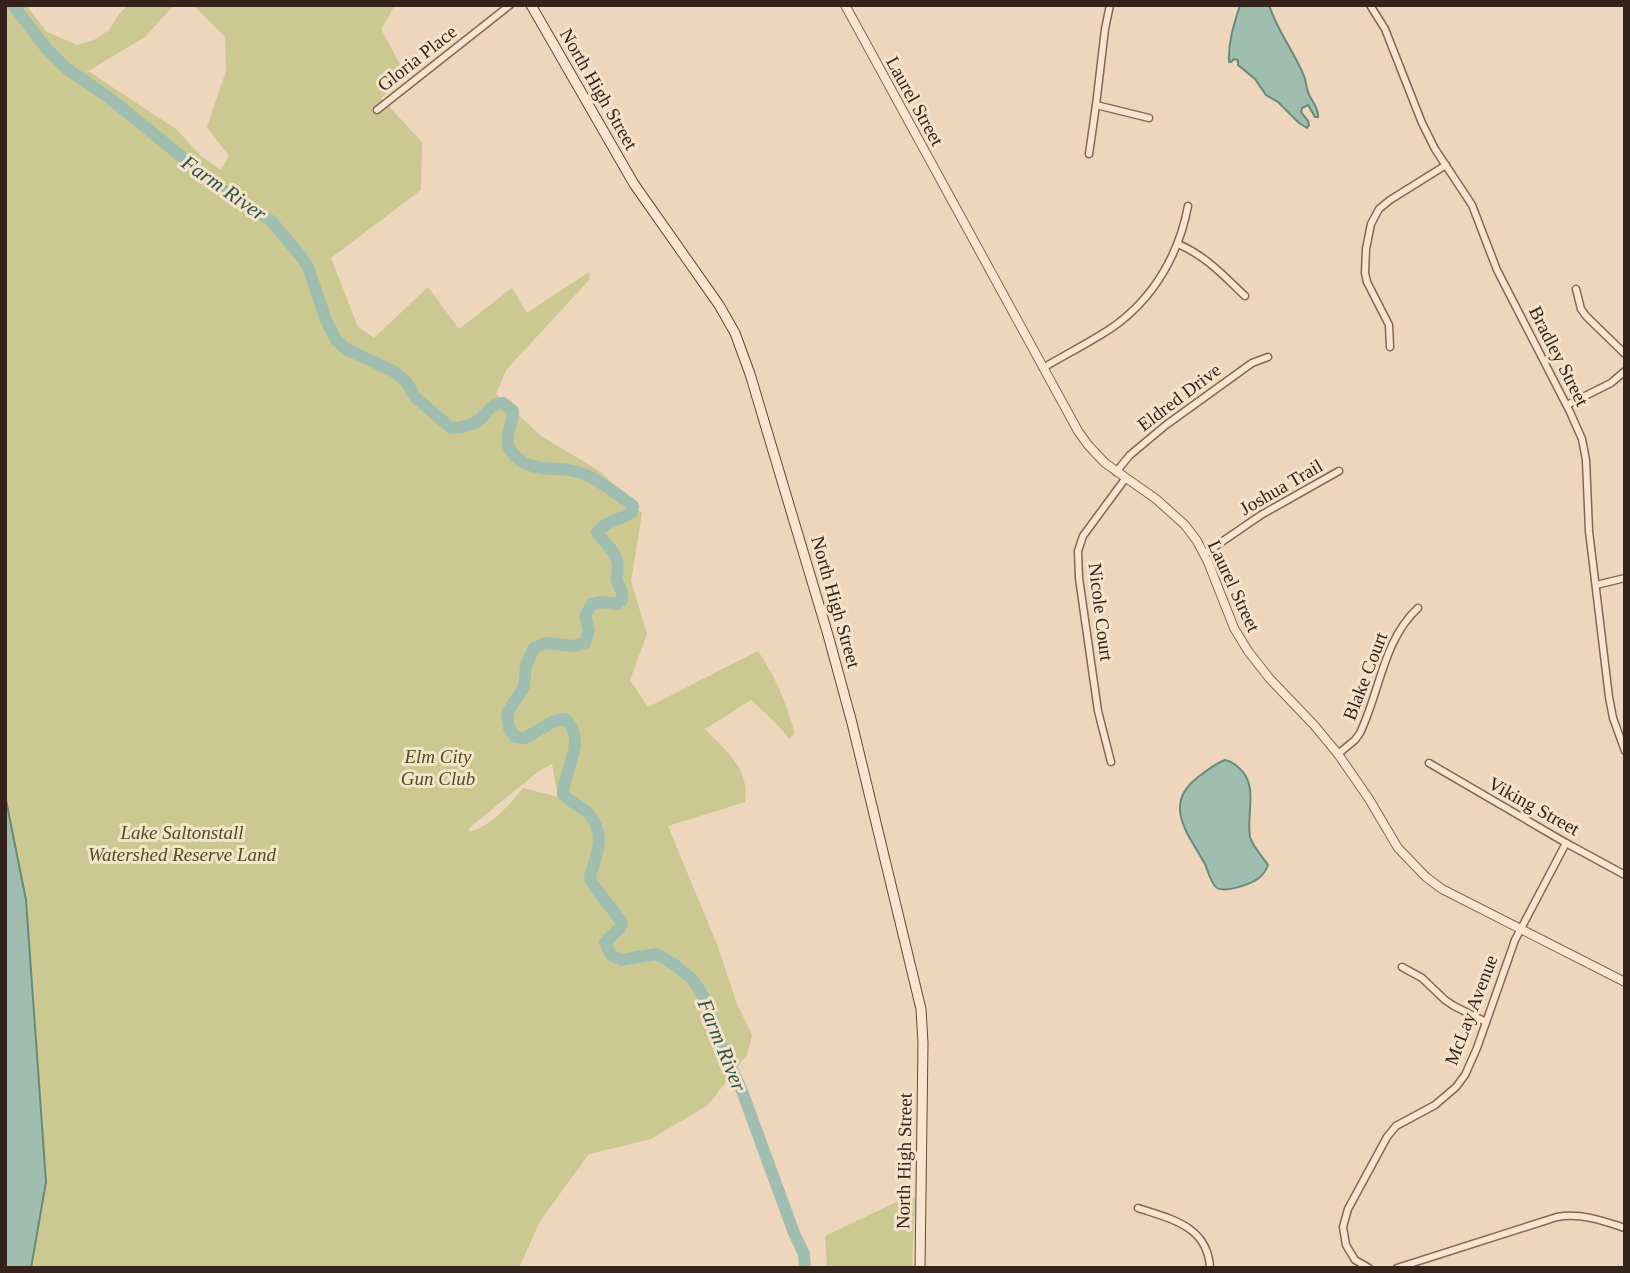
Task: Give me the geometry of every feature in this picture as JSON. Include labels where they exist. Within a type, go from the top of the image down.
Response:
[{"type":"main road","name":"North High Street","points":[[531,5],[634,184],[719,305],[734,332],[750,374],[852,723],[920,1009],[923,1043],[920,1268]]},
{"type":"street","name":"Gloria Place","points":[[377,110],[510,5]]},
{"type":"street","name":"Laurel Street","points":[[845,5],[1078,431],[1096,454],[1116,472],[1176,516],[1196,541],[1242,642],[1270,679],[1338,754],[1398,848],[1419,871],[1442,889],[1625,982]]},
{"type":"street","points":[[1089,154],[1110,5]]},
{"type":"street","name":"Bradley Street","points":[[1370,5],[1385,29],[1422,123],[1472,205],[1497,270],[1578,429],[1584,450],[1588,512],[1609,697],[1613,718],[1625,751]]},
{"type":"street","points":[[1096,105],[1149,118]]},
{"type":"street","points":[[1390,347],[1389,325],[1365,273],[1371,223],[1379,209],[1390,200],[1446,166]]},
{"type":"street","points":[[1043,368],[1105,332],[1136,308],[1163,274],[1178,244],[1188,206]]},
{"type":"street","points":[[1178,244],[1211,263],[1245,296]]},
{"type":"street","points":[[1576,289],[1581,309],[1586,316],[1625,354]]},
{"type":"street","name":"Eldred Drive","points":[[1116,472],[1130,455],[1166,425],[1252,363],[1268,357]]},
{"type":"street","points":[[1567,405],[1611,383],[1625,371]]},
{"type":"street","name":"Joshua Trail","points":[[1204,554],[1261,515],[1339,471]]},
{"type":"street","name":"Nicole Court","points":[[1111,762],[1096,702],[1079,578],[1078,551],[1087,530],[1125,479]]},
{"type":"street","points":[[1596,585],[1625,578]]},
{"type":"street","name":"Blake Court","points":[[1338,754],[1360,733],[1394,641],[1403,623],[1418,608]]},
{"type":"street","name":"Viking Street","points":[[1429,763],[1625,875]]},
{"type":"street","name":"McLay Avenue","points":[[1369,1268],[1355,1260],[1346,1245],[1343,1227],[1348,1209],[1387,1137],[1396,1126],[1435,1105],[1456,1087],[1470,1065],[1514,940],[1566,843]]},
{"type":"street","points":[[1402,967],[1422,978],[1454,1006],[1486,1022]]},
{"type":"street","points":[[1138,1208],[1185,1225],[1196,1234],[1204,1244],[1210,1268]]},
{"type":"street","points":[[1397,1268],[1557,1217],[1579,1215],[1625,1228]]},
{"type":"green space","points":[[5,5],[26,5],[47,32],[77,45],[94,40],[109,30],[128,5],[174,5],[145,37],[88,71],[176,129],[201,156],[221,170],[229,156],[207,127],[226,71],[225,37],[193,5],[395,5],[381,29],[406,76],[381,98],[422,142],[421,190],[331,258],[358,327],[374,338],[428,287],[459,329],[512,288],[527,313],[589,272],[590,279],[506,370],[496,394],[541,436],[601,472],[642,513],[631,581],[647,634],[630,680],[648,707],[758,651],[784,700],[795,733],[789,739],[751,700],[705,729],[740,770],[746,790],[745,802],[668,826],[718,947],[737,1004],[752,1035],[747,1055],[708,1105],[651,1139],[589,1154],[540,1221],[519,1268],[5,1268]],"holes":[[[552,764],[558,797],[523,788],[493,820],[479,829],[470,832],[468,829],[539,771]]]},
{"type":"green space","points":[[909,1196],[915,1198],[912,1268],[827,1268],[825,1236]]},
{"type":"shaded area","points":[[1240,5],[1269,5],[1276,24],[1300,67],[1317,110],[1318,117],[1315,117],[1308,105],[1302,108],[1301,112],[1309,125],[1307,128],[1266,95],[1255,79],[1238,65],[1238,60],[1229,62],[1230,40]]},
{"type":"shaded area","points":[[1225,760],[1237,766],[1249,783],[1250,837],[1268,865],[1259,878],[1238,887],[1221,889],[1213,884],[1186,831],[1180,809],[1181,799],[1187,788],[1207,770]]},
{"type":"shaded area","points":[[5,795],[26,900],[46,1182],[31,1268],[5,1268]]},
{"type":"waterway","name":"Farm River","points":[[13,5],[46,48],[66,68],[112,100],[231,197],[272,222],[308,267],[326,320],[336,340],[346,349],[393,371],[406,381],[415,397],[451,428],[473,424],[492,407],[503,403],[513,411],[508,445],[516,457],[531,466],[584,474],[633,506],[632,512],[605,525],[597,532],[616,558],[616,579],[622,592],[622,600],[616,604],[592,604],[585,616],[589,630],[585,643],[574,646],[545,643],[534,648],[526,665],[524,687],[507,713],[509,728],[515,737],[525,738],[554,721],[565,719],[572,727],[575,745],[563,794],[586,811],[597,827],[598,846],[590,878],[622,923],[605,942],[611,955],[621,960],[656,954],[675,965],[693,980],[707,1002],[718,1038],[742,1091],[804,1254],[805,1268]]},
{"type":"park label","name":"Elm City Gun Club","points":[[438,767]]},
{"type":"park label","name":"Lake Saltonstall Watershed Reserve Land","points":[[182,843]]}]
